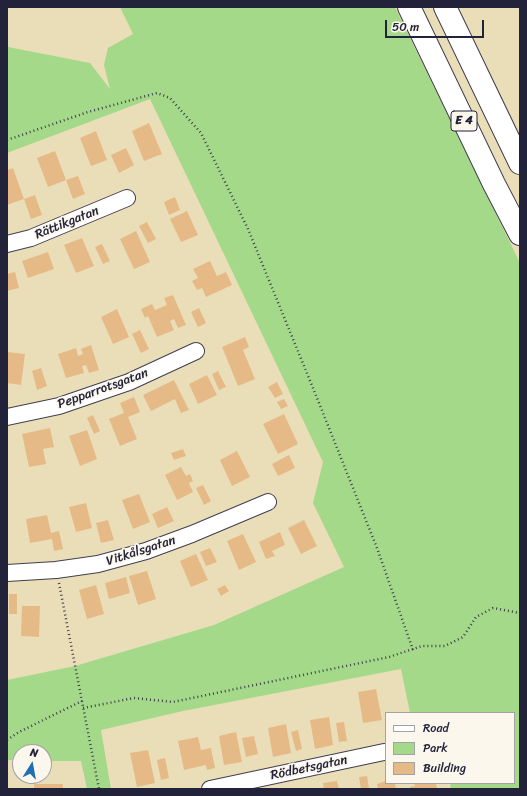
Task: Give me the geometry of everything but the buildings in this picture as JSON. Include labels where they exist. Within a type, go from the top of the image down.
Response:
[{"type":"highway","name":"E 4","points":[[409,7],[494,184],[520,234]]},
{"type":"highway","name":"E 4","points":[[445,7],[520,163]]},
{"type":"street","name":"Rättikgatan","points":[[7,244],[31,238],[127,198]]},
{"type":"street","name":"Pepparrotsgatan","points":[[7,417],[59,406],[129,382],[196,351]]},
{"type":"street","name":"Vitkålsgatan","points":[[7,574],[56,570],[98,564],[146,551],[192,534],[268,502]]},
{"type":"street","name":"Rödbetsgatan","points":[[210,789],[384,752]]},
{"type":"path","points":[[7,140],[88,112],[157,93],[170,98],[201,133],[248,229],[310,380],[377,548],[413,650]]},
{"type":"path","points":[[56,570],[99,789]]},
{"type":"path","points":[[83,708],[134,698],[172,702],[389,657],[422,646],[444,646],[463,637],[476,617],[493,608],[520,613]]},
{"type":"path","points":[[7,740],[19,732],[82,701]]},
{"type":"green space","points":[[120,7],[395,7],[520,263],[520,789],[451,789],[450,784],[515,784],[515,712],[410,712],[401,669],[183,711],[101,730],[111,789],[87,789],[81,761],[52,761],[52,744],[12,744],[12,760],[7,762],[7,680],[75,666],[214,625],[344,567],[313,503],[323,462],[150,99],[7,153],[8,47],[90,63],[110,89],[104,65],[108,48],[133,34]]}]
